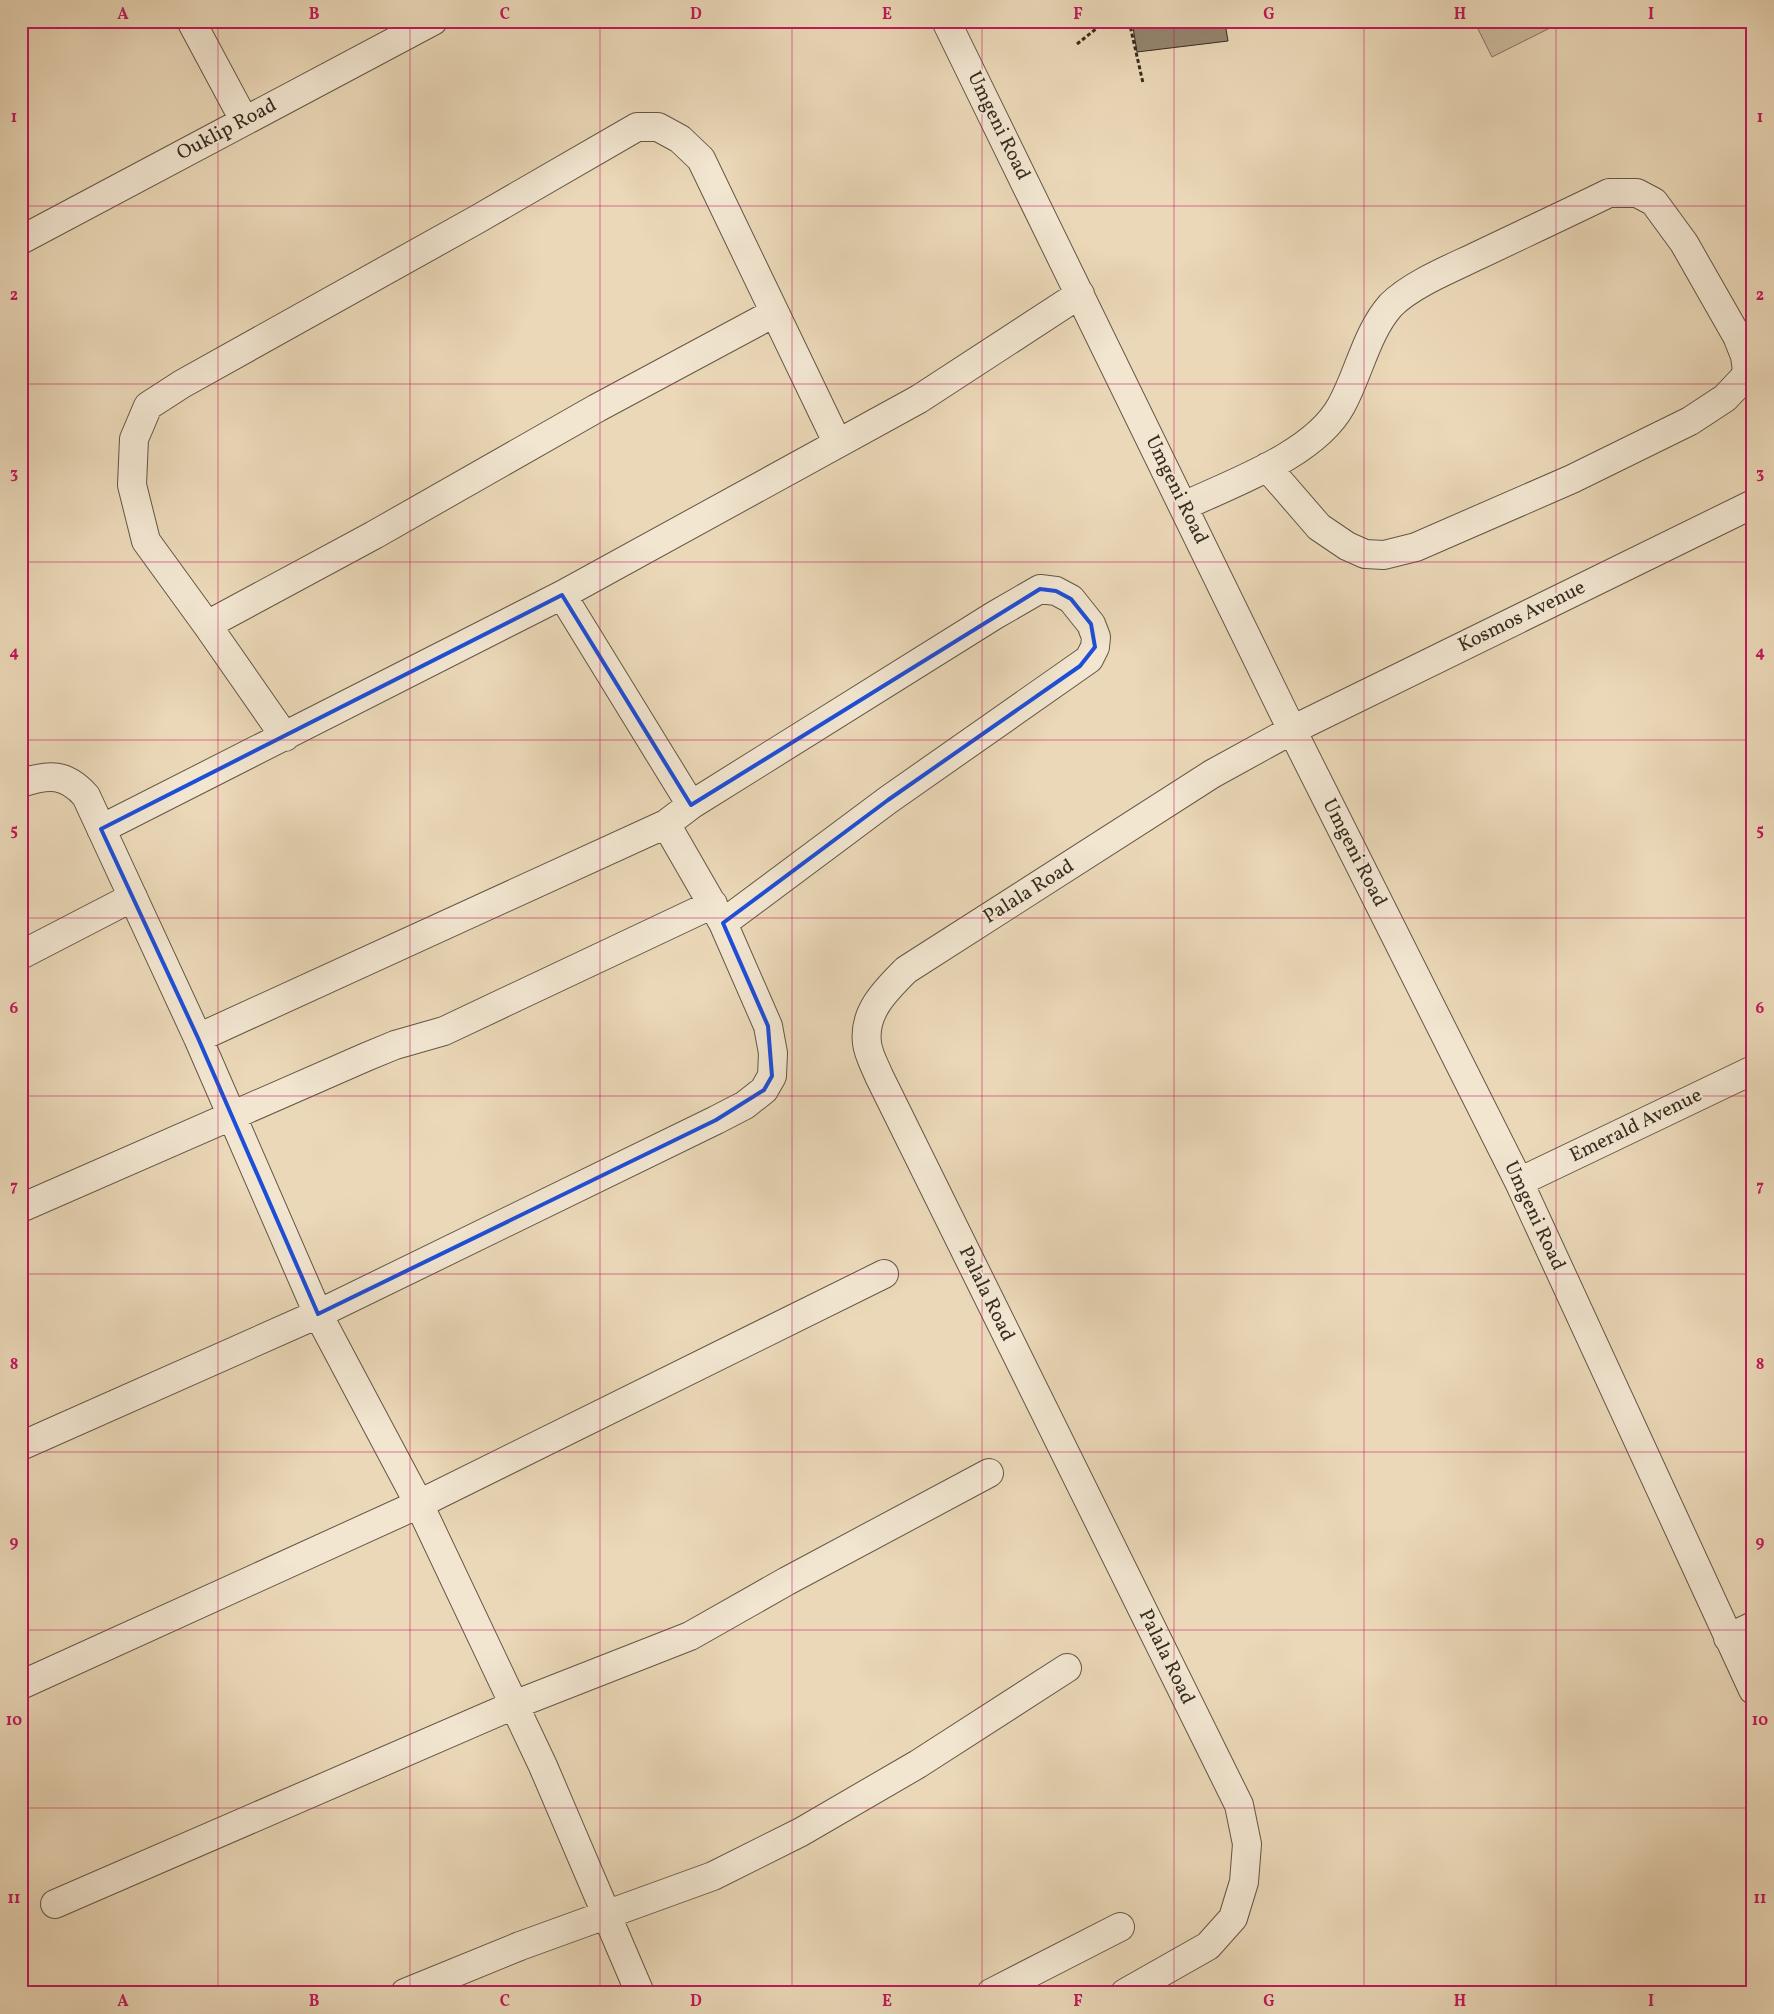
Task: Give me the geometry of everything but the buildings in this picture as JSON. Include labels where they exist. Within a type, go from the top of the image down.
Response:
[{"type":"street","points":[[191,21],[244,120]]},
{"type":"street","name":"Ouklip Road","points":[[21,240],[433,21]]},
{"type":"street","name":"Umgeni Road","points":[[946,21],[1292,730],[1519,1182],[1753,1690]]},
{"type":"street","points":[[285,737],[208,625],[146,540],[132,485],[134,439],[148,406],[182,384],[637,127],[658,128],[680,139],[700,159],[837,442]]},
{"type":"street","points":[[1184,506],[1267,468],[1301,447],[1325,429],[1340,406],[1378,322],[1392,304],[1422,283],[1609,194],[1637,192],[1654,202],[1684,243],[1737,336],[1745,356],[1747,371],[1737,387],[1725,398],[1690,421],[1555,486],[1416,547],[1384,555],[1365,554],[1347,546],[1319,527],[1267,468]]},
{"type":"street","points":[[101,829],[562,595],[837,442],[920,399],[1080,294]]},
{"type":"street","points":[[208,625],[374,535],[605,403],[774,313]]},
{"type":"street","name":"Kosmos Avenue","points":[[1292,730],[1753,504]]},
{"type":"street","points":[[21,1208],[395,1045],[444,1031],[718,913],[888,800],[1080,666],[1089,659],[1095,647],[1096,637],[1091,624],[1071,599],[1056,591],[1040,589],[995,615],[691,805],[666,824],[198,1038]]},
{"type":"street","points":[[562,595],[691,805]]},
{"type":"street","name":"Palala Road","points":[[1125,1993],[1208,1946],[1233,1918],[1244,1882],[1248,1844],[1239,1805],[879,1076],[867,1043],[870,1014],[886,990],[906,970],[1212,774],[1292,730]]},
{"type":"street","points":[[21,783],[39,777],[62,777],[76,786],[86,796],[198,1038],[318,1314],[419,1504],[543,1766],[640,1993]]},
{"type":"street","points":[[21,1446],[318,1314],[716,1120],[745,1105],[764,1090],[772,1076],[773,1052],[768,1026],[718,913],[666,824]]},
{"type":"street","points":[[21,955],[133,897]]},
{"type":"street","name":"Emerald Avenue","points":[[1519,1182],[1753,1070]]},
{"type":"street","points":[[21,1685],[419,1504],[884,1274]]},
{"type":"street","points":[[55,1904],[514,1705],[690,1636],[787,1581],[989,1473]]},
{"type":"street","points":[[1728,1638],[1753,1626]]},
{"type":"street","points":[[405,1993],[520,1946],[713,1876],[801,1832],[918,1764],[1067,1668]]},
{"type":"street","points":[[991,1993],[1120,1927]]},
{"type":"path","points":[[1076,44],[1106,21]]},
{"type":"path","points":[[1129,21],[1142,83]]},
{"type":"path","points":[[1272,21],[1275,27]]},
{"type":"highlighted area","points":[[1040,589],[1056,591],[1071,599],[1091,624],[1095,647],[1080,666],[888,800],[723,923],[768,1026],[772,1076],[764,1090],[716,1120],[318,1314],[198,1038],[101,829],[562,595],[691,805]]},
{"type":"shaded area","points":[[1474,21],[1564,21],[1492,57]]}]
